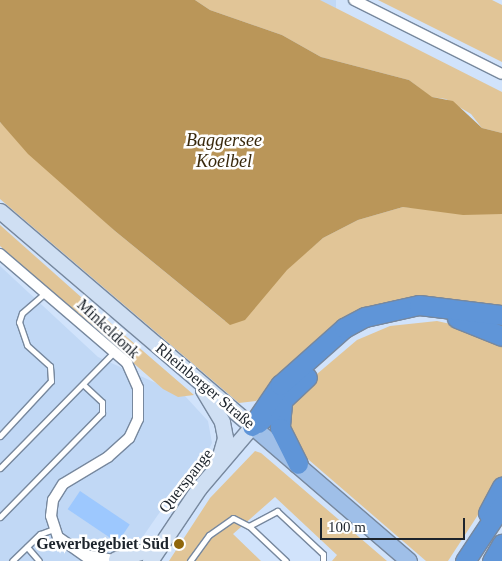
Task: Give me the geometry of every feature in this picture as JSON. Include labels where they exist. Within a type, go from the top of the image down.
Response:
[{"type":"highway","points":[[252,426],[280,385],[344,328],[365,317],[419,305],[502,315]]},
{"type":"highway","points":[[252,426],[282,403],[351,338],[388,320],[428,314],[452,317],[502,336]]},
{"type":"highway","points":[[282,403],[283,439],[298,464]]},
{"type":"highway","points":[[484,532],[489,506],[502,487]]},
{"type":"highway","points":[[465,561],[502,505]]},
{"type":"highway","points":[[492,561],[502,544]]},
{"type":"main road","name":"Rheinberger Straße","points":[[0,211],[298,464],[409,561]]},
{"type":"main road","points":[[197,380],[222,422],[225,438],[217,468]]},
{"type":"main road","name":"Querspange","points":[[150,561],[217,468],[252,426]]},
{"type":"main road","points":[[119,560],[159,547]]},
{"type":"street","points":[[354,0],[502,74]]},
{"type":"street","name":"Minkeldonk","points":[[0,254],[114,352],[134,374],[138,419],[122,447],[56,492],[52,508],[54,529]]},
{"type":"street","points":[[54,529],[77,554],[92,561]]},
{"type":"street","points":[[77,554],[119,560]]},
{"type":"lane","points":[[0,436],[51,381],[50,366],[27,345],[19,322],[22,313],[46,293]]},
{"type":"lane","points":[[0,468],[114,352]]},
{"type":"lane","points":[[0,517],[102,413],[102,402],[83,384]]},
{"type":"lane","points":[[249,526],[277,511],[323,554],[323,561]]},
{"type":"lane","points":[[190,561],[225,521],[233,518],[249,526],[286,561]]},
{"type":"lane","points":[[12,561],[40,534],[54,529]]},
{"type":"lane","points":[[27,547],[34,558],[40,561]]},
{"type":"shaded area","points":[[195,0],[320,0],[502,92],[502,133],[482,128],[471,114],[446,99],[431,97],[409,80],[321,57],[282,35],[210,10]]},
{"type":"shaded area","points":[[320,0],[336,0],[336,204],[320,204]]},
{"type":"shaded area","points":[[378,0],[492,0],[502,5],[502,62]]},
{"type":"shaded area","points":[[0,122],[115,231],[225,321],[323,238],[358,220],[403,207],[502,214],[502,309],[430,299],[307,352],[256,401],[239,403],[0,199]]},
{"type":"shaded area","points":[[0,225],[194,395],[178,397],[163,389],[0,246]]},
{"type":"shaded area","points":[[0,266],[98,357],[185,396],[208,421],[212,443],[200,467],[171,496],[126,561],[0,561]]},
{"type":"shaded area","points":[[437,321],[473,329],[502,346],[502,478],[448,561],[426,561],[302,454],[289,440],[284,411],[304,385],[357,340],[390,326]]},
{"type":"shaded area","points":[[255,451],[261,453],[387,561],[332,561],[337,555],[275,497],[233,534],[261,561],[169,561],[210,498]]},
{"type":"water","name":"Baggersee Koelbel","points":[[0,0],[195,0],[210,10],[282,35],[321,57],[409,80],[432,97],[453,101],[482,128],[502,133],[502,214],[463,215],[403,207],[358,220],[323,238],[287,270],[245,320],[230,325],[115,231],[28,154],[0,122]]},
{"type":"building","points":[[80,491],[130,525],[117,543],[68,509]]},
{"type":"place","name":"Gewerbegebiet Süd","points":[[179,544]]}]
